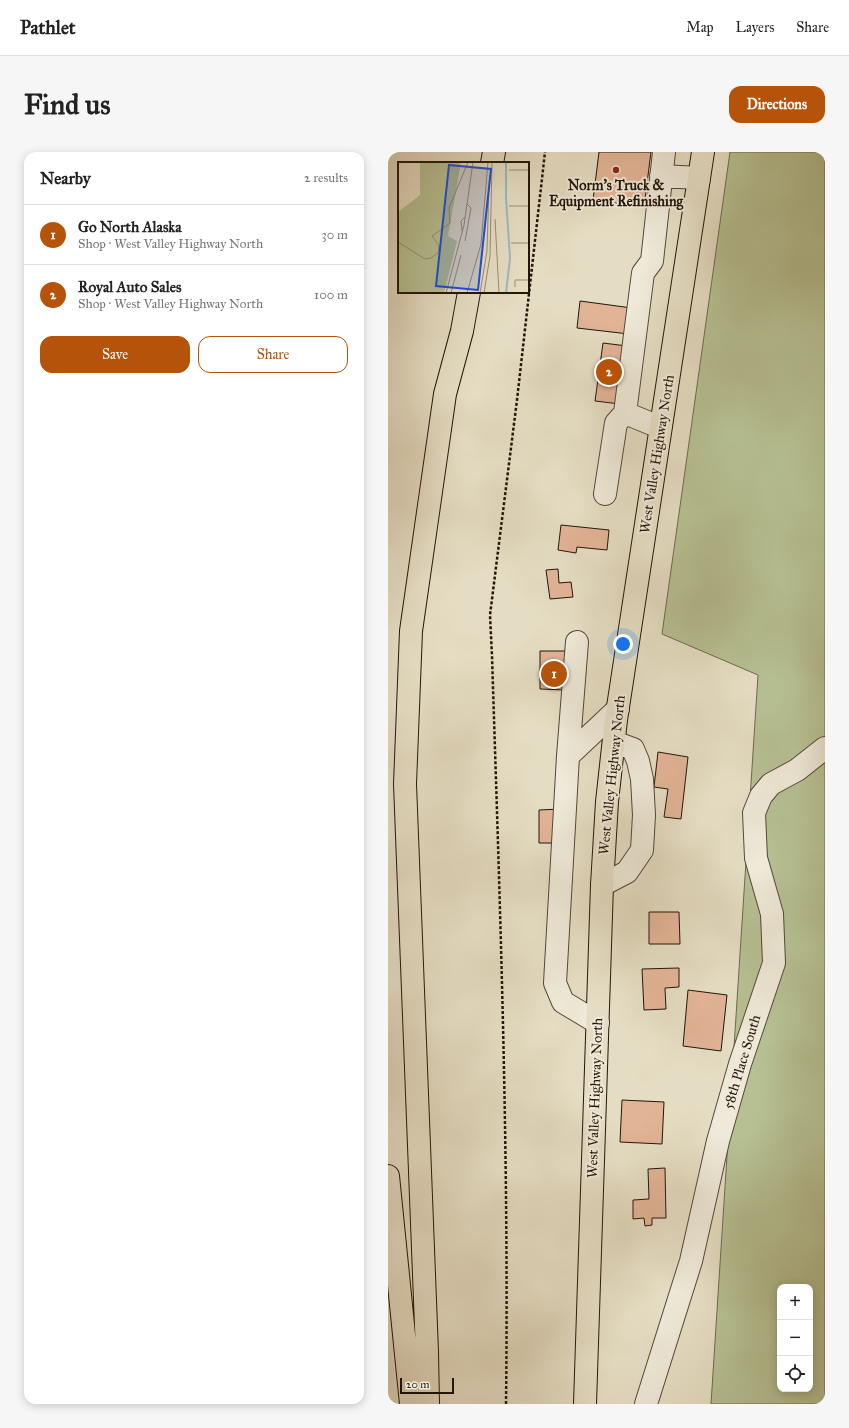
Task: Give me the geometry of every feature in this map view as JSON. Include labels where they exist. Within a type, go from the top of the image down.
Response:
[{"type":"main road","points":[[492,162],[494,152]]},
{"type":"main road","name":"West Valley Highway North","points":[[585,1404],[602,885],[607,802],[618,709],[703,152]]},
{"type":"main road","points":[[428,1404],[405,784],[411,631],[445,394],[462,332],[469,293]]},
{"type":"main road","points":[[388,1176],[411,1404]]},
{"type":"street","points":[[605,494],[616,423],[625,413],[643,273],[652,261],[664,152]]},
{"type":"street","points":[[661,176],[699,178]]},
{"type":"street","points":[[625,413],[652,424],[661,425]]},
{"type":"street","points":[[577,642],[568,756],[555,983],[564,1002],[598,1023]]},
{"type":"street","points":[[568,756],[618,709]]},
{"type":"street","points":[[602,885],[627,872],[642,850],[643,840],[644,814],[638,761],[633,749],[614,742]]},
{"type":"street","name":"58th Place South","points":[[646,1404],[691,1261],[718,1141],[747,1042],[774,963],[772,914],[756,858],[754,813],[761,796],[771,784],[797,770],[825,748]]},
{"type":"path","points":[[506,1404],[507,1266],[501,940],[490,615],[516,408],[545,152]]},
{"type":"green space","points":[[730,152],[825,152],[825,1404],[711,1404],[758,675],[662,634]]},
{"type":"building","points":[[599,152],[651,152],[644,207],[593,200]]},
{"type":"building","points":[[580,301],[632,308],[629,334],[577,328]]},
{"type":"building","points":[[603,343],[627,346],[620,404],[595,401]]},
{"type":"building","points":[[561,525],[609,530],[607,550],[577,547],[576,553],[558,550]]},
{"type":"building","points":[[558,569],[559,583],[571,582],[573,597],[550,599],[546,570]]},
{"type":"building","points":[[540,651],[566,651],[566,690],[540,689]]},
{"type":"building","points":[[658,752],[688,757],[681,819],[664,817],[668,789],[654,787]]},
{"type":"building","points":[[561,809],[561,843],[539,843],[539,810]]},
{"type":"building","points":[[649,912],[679,912],[680,944],[649,944]]},
{"type":"building","points":[[679,968],[679,987],[665,988],[666,1009],[644,1010],[642,969]]},
{"type":"building","points":[[688,990],[727,995],[721,1051],[683,1046]]},
{"type":"building","points":[[622,1100],[664,1102],[662,1144],[620,1142]]},
{"type":"building","points":[[665,1168],[666,1218],[652,1218],[652,1225],[645,1226],[644,1218],[633,1219],[633,1200],[649,1199],[648,1169]]},
{"type":"place","name":"Norm's Truck & Equipment Refinishing","points":[[616,170]]},
{"type":"place","name":"Royal Auto Sales","points":[[609,372]]},
{"type":"place","name":"Go North Alaska","points":[[554,674]]}]
